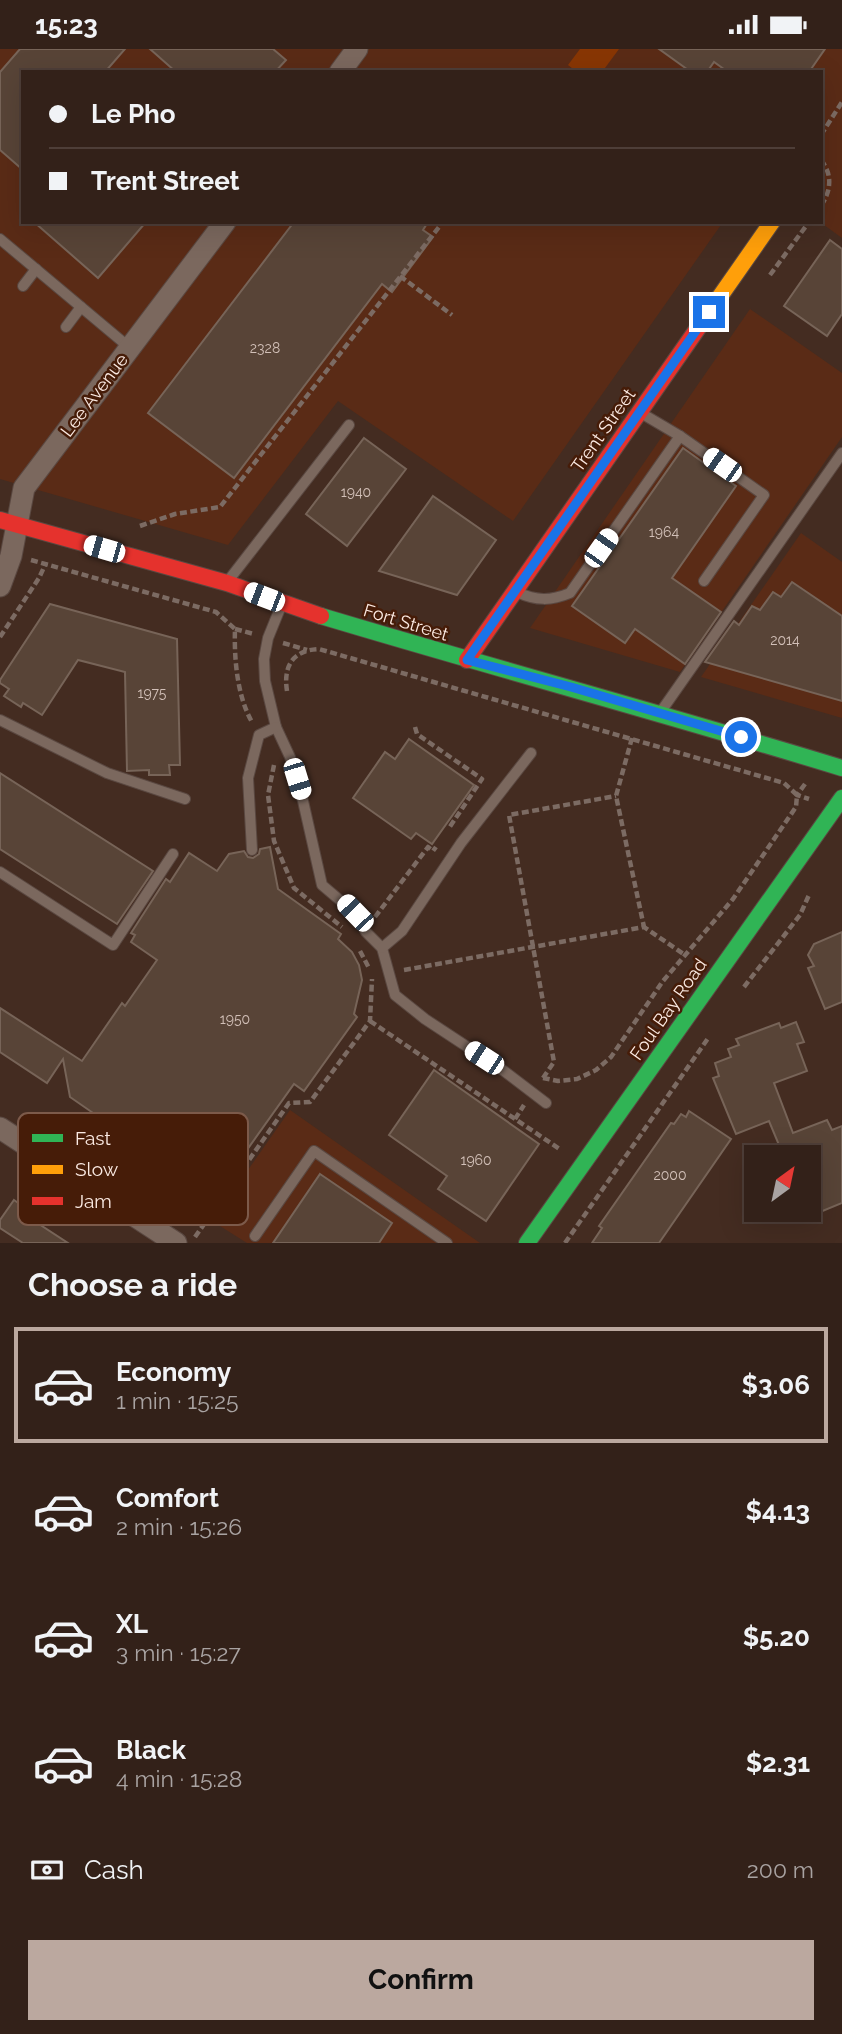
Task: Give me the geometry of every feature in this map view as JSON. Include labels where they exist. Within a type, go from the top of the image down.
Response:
[{"type":"main road","name":"Trent Street","points":[[467,660],[771,224]]},
{"type":"main road","name":"Fort Street","points":[[8,522],[227,583],[282,604],[467,660],[661,713],[842,768]]},
{"type":"main road","name":"Foul Bay Road","points":[[527,1243],[842,798]]},
{"type":"street","points":[[341,70],[357,49]]},
{"type":"street","name":"Lee Avenue","points":[[0,586],[11,556],[8,522],[24,488],[223,224]]},
{"type":"street","points":[[0,1128],[18,1140]]},
{"type":"street","points":[[145,1225],[165,1240]]},
{"type":"lane","points":[[0,239],[130,348]]},
{"type":"lane","points":[[23,286],[36,269]]},
{"type":"lane","points":[[66,327],[81,307]]},
{"type":"lane","points":[[639,412],[680,436],[764,495],[704,581]]},
{"type":"lane","points":[[227,583],[349,425]]},
{"type":"lane","points":[[514,591],[530,598],[546,600],[570,593],[680,436]]},
{"type":"lane","points":[[661,713],[842,453]]},
{"type":"lane","points":[[282,604],[268,638],[264,659],[265,681],[276,727],[290,757],[303,801],[322,885],[355,913],[366,932],[382,948],[395,995],[425,1019],[547,1103]]},
{"type":"lane","points":[[0,720],[107,773],[185,799]]},
{"type":"lane","points":[[252,850],[248,778],[259,734],[276,727]]},
{"type":"lane","points":[[382,948],[402,931],[461,843],[531,753]]},
{"type":"lane","points":[[0,872],[113,945],[173,854]]},
{"type":"lane","points":[[255,1236],[314,1151],[447,1243]]},
{"type":"path","points":[[823,132],[842,102]]},
{"type":"path","points":[[823,163],[830,181],[829,191],[823,202]]},
{"type":"path","points":[[139,526],[175,513],[220,507],[441,224]]},
{"type":"path","points":[[400,276],[452,315]]},
{"type":"path","points":[[0,636],[46,563],[216,612],[235,629],[234,649],[245,711],[259,734]]},
{"type":"path","points":[[288,703],[285,682],[288,666],[307,650],[319,649],[784,783],[797,795],[796,807],[733,899],[663,981],[611,1057],[596,1070],[577,1079],[558,1081],[543,1078]]},
{"type":"path","points":[[415,727],[417,734],[482,779],[447,831]]},
{"type":"path","points":[[632,738],[616,796],[644,927],[685,955]]},
{"type":"path","points":[[248,1161],[289,1103],[310,1102],[370,1021],[373,976],[352,935],[294,888],[274,841],[268,795],[275,762],[290,757]]},
{"type":"path","points":[[515,1119],[554,1062],[509,815],[616,796]]},
{"type":"path","points":[[352,935],[366,932],[428,847],[433,851],[440,841]]},
{"type":"path","points":[[737,997],[800,915],[812,888]]},
{"type":"path","points":[[373,976],[644,927]]},
{"type":"path","points":[[370,1021],[582,1165]]},
{"type":"path","points":[[565,1243],[713,1031]]},
{"type":"path","points":[[191,1243],[203,1225]]},
{"type":"shaded area","points":[[0,49],[842,49],[842,238],[823,224],[823,70],[21,70],[21,224],[722,224],[513,521],[338,401],[228,545],[0,479]]},
{"type":"shaded area","points":[[580,49],[619,49],[603,70],[574,70],[568,65]]},
{"type":"shaded area","points":[[750,309],[842,373],[842,437],[680,672],[530,628]]},
{"type":"shaded area","points":[[801,533],[842,562],[842,718],[701,677]]},
{"type":"shaded area","points":[[290,1110],[480,1243],[247,1243],[218,1225],[248,1225],[248,1170]]},
{"type":"building","points":[[20,49],[125,49],[107,70],[21,70],[21,168],[0,150],[0,72]]},
{"type":"building","points":[[150,49],[273,49],[286,60],[277,70],[174,70]]},
{"type":"building","points":[[659,49],[825,49],[810,70],[725,70],[714,62],[708,70],[688,70]]},
{"type":"building","points":[[36,224],[144,224],[98,278]]},
{"type":"building","points":[[292,224],[427,224],[423,230],[433,237],[392,292],[382,284],[234,478],[148,413]]},
{"type":"building","points":[[830,240],[842,249],[842,314],[827,336],[784,306]]},
{"type":"building","points":[[364,438],[406,469],[347,546],[306,514]]},
{"type":"building","points":[[683,448],[736,486],[672,578],[721,612],[685,664],[635,629],[625,643],[572,606]]},
{"type":"building","points":[[433,496],[496,540],[457,595],[379,571]]},
{"type":"building","points":[[792,582],[842,616],[842,701],[705,662],[734,621],[739,625],[752,606],[760,610],[773,592],[781,597]]},
{"type":"building","points":[[50,604],[177,639],[180,765],[169,765],[170,775],[149,775],[149,770],[127,771],[125,672],[78,660],[42,715],[23,703],[21,707],[4,696],[9,689],[0,683],[0,680]]},
{"type":"building","points":[[409,739],[474,785],[432,844],[416,833],[411,839],[353,798],[385,752],[395,759]]},
{"type":"building","points":[[0,773],[153,871],[117,924],[0,849]]},
{"type":"building","points":[[270,847],[278,889],[341,934],[338,939],[352,952],[359,965],[362,980],[354,1014],[357,1017],[304,1091],[294,1084],[248,1148],[248,1113],[93,1113],[70,1097],[63,1059],[47,1083],[0,1052],[0,1008],[82,1061],[122,1003],[125,1006],[157,960],[131,942],[135,935],[131,933],[166,879],[170,882],[189,853],[217,871],[229,854],[244,851],[248,857],[253,858],[259,854],[260,849]]},
{"type":"building","points":[[842,932],[842,1002],[825,1009],[808,968],[814,966],[808,955],[814,944]]},
{"type":"building","points":[[796,1022],[804,1042],[797,1044],[807,1071],[774,1083],[793,1133],[827,1120],[832,1130],[842,1126],[842,1203],[821,1212],[821,1145],[779,1145],[769,1121],[736,1134],[713,1078],[719,1076],[715,1063],[731,1057],[728,1049],[739,1045],[736,1039],[779,1023],[781,1028]]},
{"type":"building","points":[[434,1070],[539,1144],[486,1221],[438,1189],[447,1176],[389,1135]]},
{"type":"building","points":[[689,1111],[731,1139],[659,1243],[592,1243],[602,1228],[599,1226],[671,1123],[674,1124],[681,1114],[686,1117]]},
{"type":"building","points":[[320,1174],[392,1223],[379,1243],[273,1243]]},
{"type":"building","points":[[14,1200],[18,1203],[18,1225],[41,1225],[68,1243],[23,1243],[0,1228],[0,1220]]},
{"type":"traffic: fast","points":[[321,616],[842,768]]},
{"type":"traffic: fast","points":[[527,1243],[842,798]]},
{"type":"traffic: slow","points":[[714,305],[771,224]]},
{"type":"traffic: jam","points":[[467,660],[714,305]]},
{"type":"traffic: jam","points":[[0,520],[227,583],[321,616]]},
{"type":"route","points":[[709,312],[467,660],[571,687],[741,737]]}]
